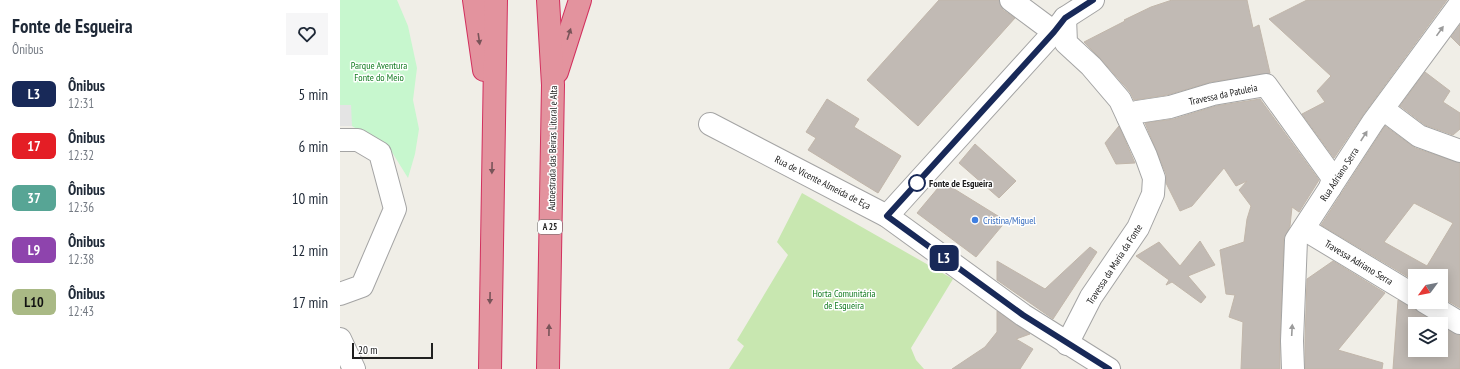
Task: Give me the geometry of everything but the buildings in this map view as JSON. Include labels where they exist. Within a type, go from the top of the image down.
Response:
[{"type":"highway","points":[[474,0],[492,129]]},
{"type":"highway","points":[[490,369],[492,129],[496,0]]},
{"type":"highway","name":"Autoestrada das Beiras Litoral e Alta","points":[[548,0],[553,84],[548,369]]},
{"type":"highway","points":[[553,84],[580,0]]},
{"type":"street","points":[[1011,0],[1060,25]]},
{"type":"street","points":[[887,216],[1060,25],[1093,0]]},
{"type":"street","name":"Rua Adriano Serra","points":[[1293,369],[1292,342],[1296,240],[1383,109],[1460,4]]},
{"type":"street","name":"Travessa da Maria da Fonte","points":[[1060,25],[1066,43],[1090,66],[1120,100],[1146,156],[1154,178],[1153,194],[1138,228],[1091,297],[1067,344]]},
{"type":"street","name":"Travessa da Patuleia","points":[[1128,117],[1137,112],[1170,106],[1213,94],[1266,85],[1333,178],[1330,188]]},
{"type":"street","points":[[1383,109],[1418,136],[1460,150]]},
{"type":"street","name":"Rua de Vicente Almeida de Eça","points":[[710,124],[887,216],[1023,315],[1067,344],[1110,369]]},
{"type":"street","points":[[340,140],[358,140],[380,153],[395,209],[362,286],[340,294]]},
{"type":"street","name":"Travessa Adriano Serra","points":[[1304,229],[1408,292]]},
{"type":"street","points":[[1437,309],[1460,323]]},
{"type":"street","points":[[340,339],[354,369]]},
{"type":"green space","name":"Parque Aventura Fonte do Meio","points":[[340,0],[397,0],[408,26],[417,68],[413,100],[419,129],[415,154],[408,178],[390,149],[352,126],[340,126]]},
{"type":"green space","name":"Horta Comunitária de Esgueira","points":[[802,193],[953,279],[911,348],[916,360],[924,369],[729,369],[744,346],[737,340],[788,255],[777,242]]},
{"type":"shaded area","points":[[340,105],[351,105],[352,126],[340,126]]},
{"type":"bus line","name":"L3","points":[[1093,0],[1065,18],[887,216],[1023,315],[1109,369]]},
{"type":"place","name":"Fonte de Esgueira","points":[[917,183]]},
{"type":"place","name":"Cristina/Miguel","points":[[975,220]]}]
